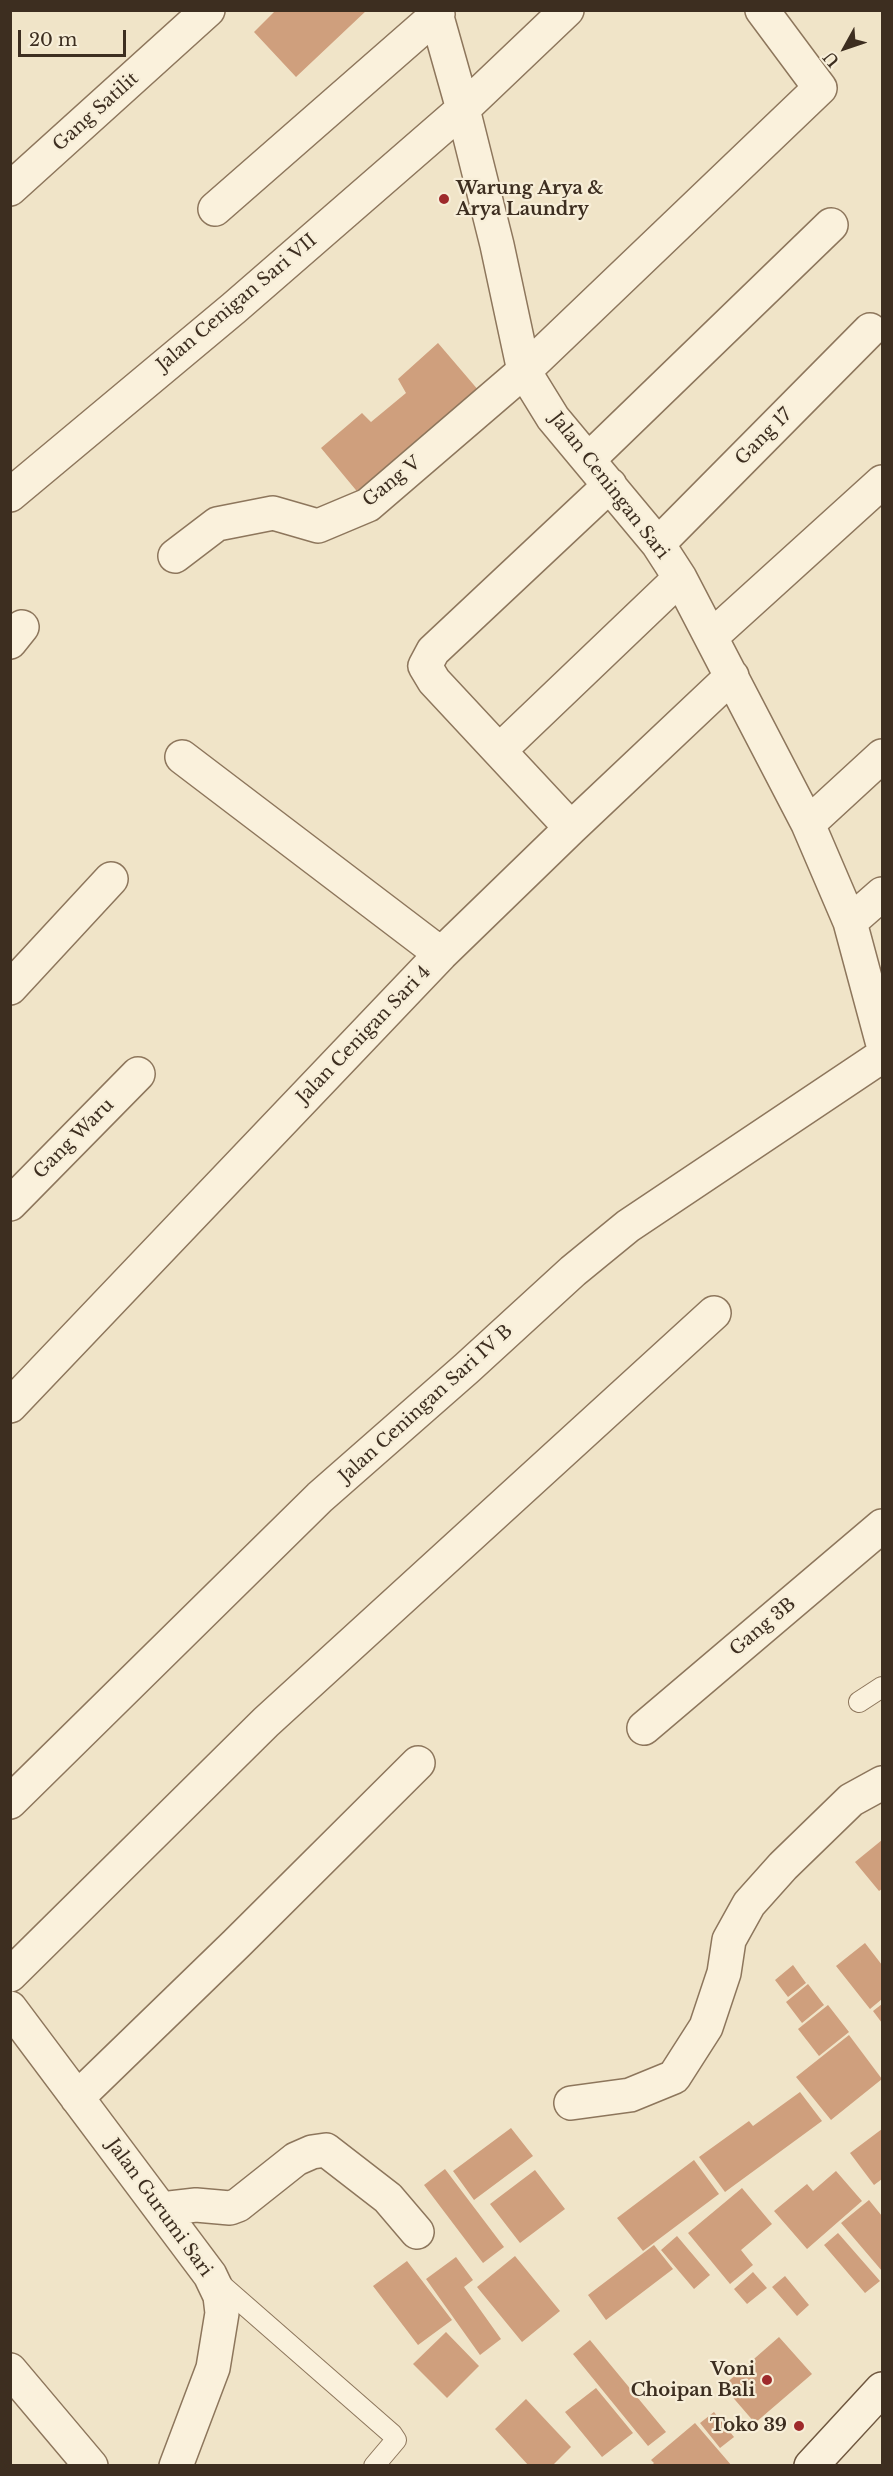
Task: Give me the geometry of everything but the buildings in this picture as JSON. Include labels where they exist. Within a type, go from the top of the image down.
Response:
[{"type":"street","name":"Gang Satilit","points":[[10,189],[208,10]]},
{"type":"street","name":"Jalan Cenigan Sari VII","points":[[10,495],[234,308],[463,109],[567,10]]},
{"type":"street","name":"Gang V","points":[[175,556],[217,524],[273,513],[318,526],[368,505],[524,371],[820,88],[762,10]]},
{"type":"street","name":"Jalan Ceningan Sari","points":[[437,12],[497,245],[524,371],[553,418],[658,544],[680,579],[732,676],[808,824],[850,922],[882,1041]]},
{"type":"street","points":[[215,209],[437,12]]},
{"type":"street","points":[[588,460],[831,225]]},
{"type":"street","name":"Gang 17","points":[[658,544],[870,330]]},
{"type":"street","points":[[711,637],[882,482]]},
{"type":"street","points":[[571,828],[434,681],[425,666],[433,651],[610,485]]},
{"type":"street","points":[[500,750],[680,579]]},
{"type":"street","name":"Jalan Cenigan Sari 4","points":[[10,1406],[441,954],[732,676]]},
{"type":"street","points":[[808,824],[882,756]]},
{"type":"street","points":[[183,757],[441,954]]},
{"type":"street","points":[[10,988],[111,879]]},
{"type":"street","points":[[850,922],[882,894]]},
{"type":"street","name":"Jalan Ceningan Sari IV B","points":[[10,1802],[320,1497],[573,1271],[628,1226],[882,1056]]},
{"type":"street","name":"Gang Waru","points":[[10,1204],[138,1074]]},
{"type":"street","points":[[10,1975],[266,1722],[714,1313]]},
{"type":"street","name":"Gang 3B","points":[[644,1728],[882,1526]]},
{"type":"street","points":[[77,2098],[418,1763]]},
{"type":"street","points":[[571,2103],[630,2095],[674,2077],[706,2027],[724,1973],[729,1940],[749,1904],[783,1866],[851,1800],[882,1783]]},
{"type":"street","name":"Jalan Gurumi Sari","points":[[10,2008],[210,2275],[220,2296],[222,2313],[213,2368],[176,2466]]},
{"type":"street","points":[[161,2209],[196,2205],[230,2208],[238,2205],[296,2159],[312,2152],[326,2150],[388,2198],[417,2232]]},
{"type":"street","points":[[10,2370],[91,2466]]},
{"type":"street","points":[[811,2466],[882,2389]]},
{"type":"lane","points":[[859,1702],[882,1687]]},
{"type":"lane","points":[[210,2275],[392,2434],[396,2440],[374,2466]]},
{"type":"place","name":"Warung Arya & Arya Laundry","points":[[444,199]]},
{"type":"place","name":"Voni Choipan Bali","points":[[767,2380]]},
{"type":"place","name":"Toko 39","points":[[799,2426]]}]
